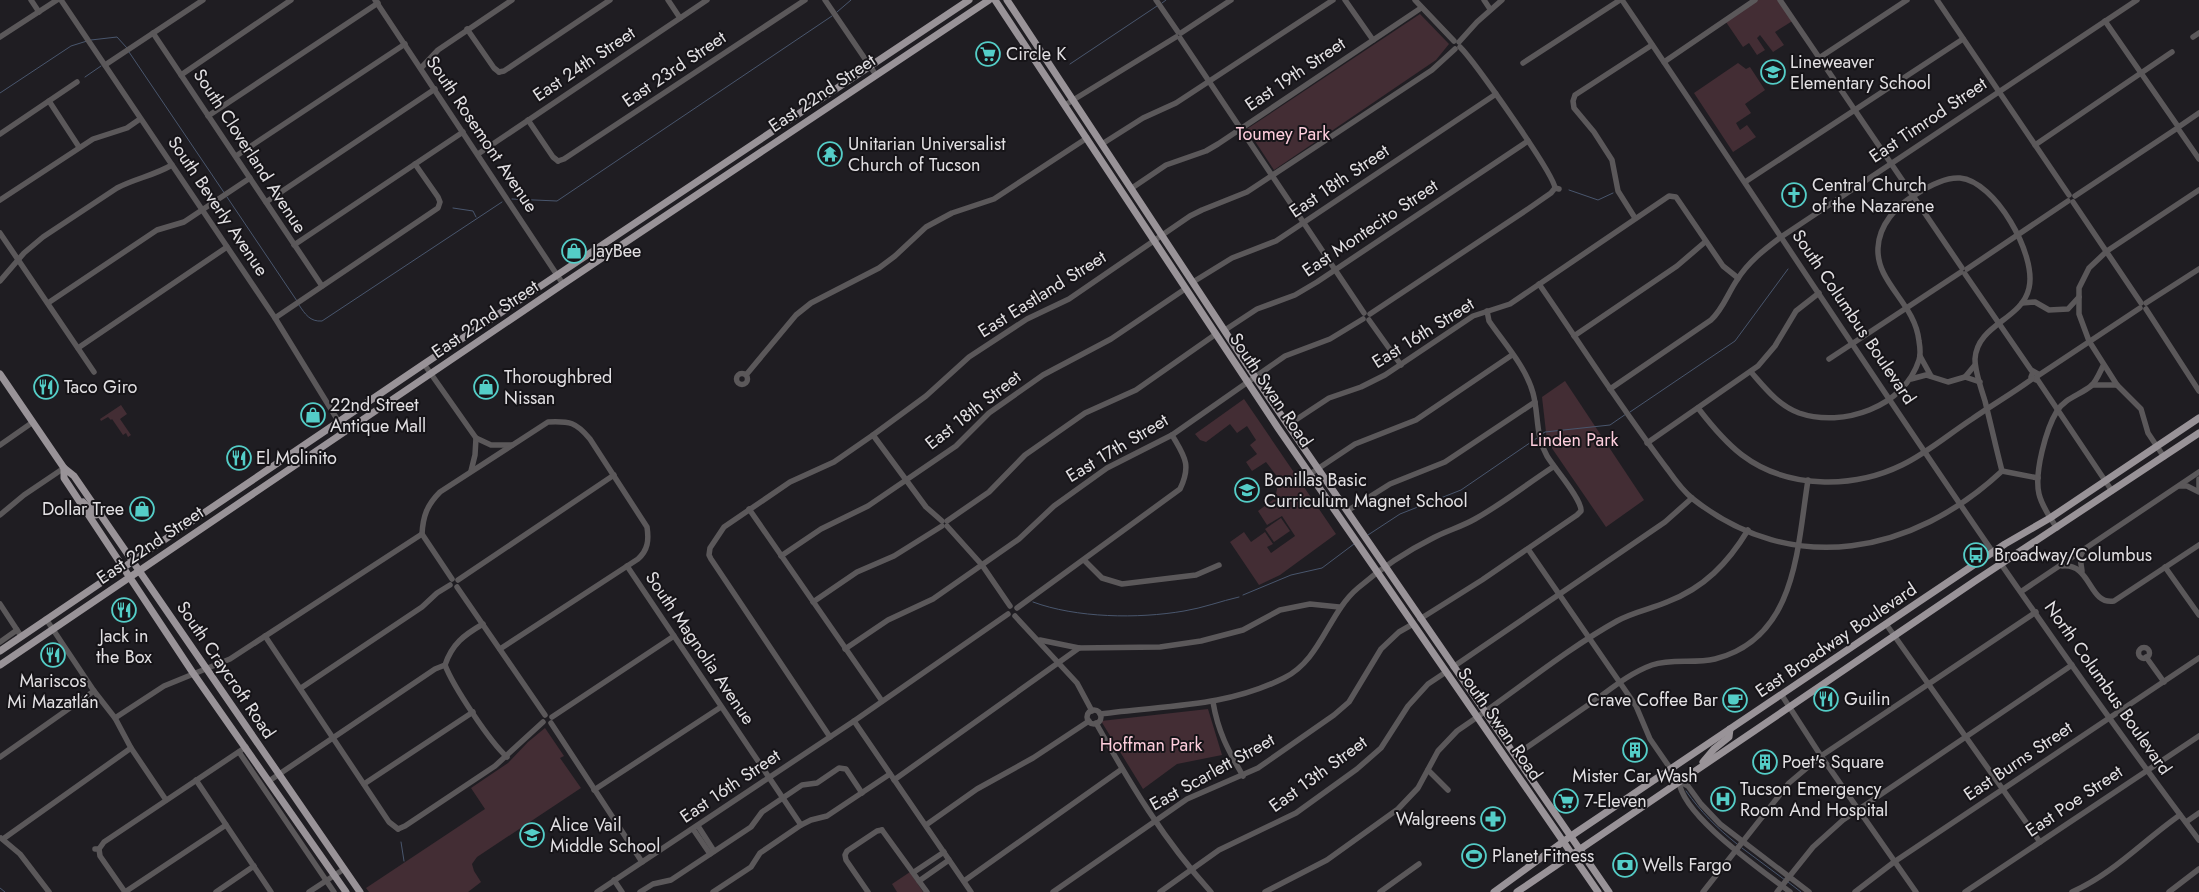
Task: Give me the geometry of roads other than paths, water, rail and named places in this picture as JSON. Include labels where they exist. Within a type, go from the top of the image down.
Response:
[{"type":"main road","name":"East 22nd Street","points":[[0,650],[19,633],[46,619],[557,274],[969,0]]},
{"type":"main road","name":"East 22nd Street","points":[[0,665],[563,284],[989,0]]},
{"type":"main road","name":"South Swan Road","points":[[995,0],[1310,474],[1598,892]]},
{"type":"main road","name":"South Swan Road","points":[[1007,0],[1317,469],[1609,892]]},
{"type":"main road","points":[[788,120],[795,130]]},
{"type":"main road","points":[[672,197],[679,207]]},
{"type":"main road","name":"South Craycroft Road","points":[[1,378],[64,468],[72,473],[360,892]]},
{"type":"main road","name":"East Broadway Boulevard","points":[[1494,892],[1571,836],[1781,694],[1994,551],[2050,518],[2199,418]]},
{"type":"main road","name":"East Broadway Boulevard","points":[[1517,892],[1788,707],[2199,433]]},
{"type":"main road","name":"South Craycroft Road","points":[[64,468],[64,478],[129,578],[346,892]]},
{"type":"main road","points":[[78,500],[87,504],[95,516],[100,514]]},
{"type":"main road","points":[[1696,770],[1714,749],[1729,738],[1730,729]]},
{"type":"street","points":[[31,0],[39,12]]},
{"type":"street","points":[[0,38],[59,0]]},
{"type":"street","name":"South Beverly Avenue","points":[[59,0],[275,318],[340,420],[345,432]]},
{"type":"street","points":[[105,66],[202,0]]},
{"type":"street","points":[[181,75],[291,0]]},
{"type":"street","points":[[420,68],[438,50],[512,0]]},
{"type":"street","points":[[467,29],[498,75],[610,0]]},
{"type":"street","points":[[668,0],[680,18]]},
{"type":"street","name":"East 24th Street","points":[[478,154],[707,0]]},
{"type":"street","name":"East 23rd Street","points":[[528,120],[557,164],[806,0]]},
{"type":"street","points":[[825,0],[876,75]]},
{"type":"street","points":[[1156,0],[1334,270],[1401,365]]},
{"type":"street","points":[[1065,105],[1179,35],[1231,0]]},
{"type":"street","points":[[1102,144],[1143,118],[1176,103],[1332,0]]},
{"type":"street","points":[[1345,0],[1373,40]]},
{"type":"street","points":[[1415,0],[1474,62],[1528,141]]},
{"type":"street","points":[[1484,0],[1490,9]]},
{"type":"street","name":"East Eastland Street","points":[[830,737],[710,559],[707,550],[724,527],[790,482],[834,462],[874,436],[926,396],[969,357],[1027,319],[1070,299],[1154,240],[1202,210],[1247,192],[1432,70],[1490,9],[1502,0]]},
{"type":"street","points":[[1523,63],[1623,0]]},
{"type":"street","name":"South Columbus Boulevard","points":[[1623,0],[1994,551]]},
{"type":"street","points":[[1664,62],[1755,0]]},
{"type":"street","points":[[1791,0],[1782,2],[2112,491]]},
{"type":"street","points":[[1819,58],[1906,0]]},
{"type":"street","points":[[1937,0],[2199,391]]},
{"type":"street","name":"East Timrod Street","points":[[1610,389],[1711,320],[1718,312],[1738,278],[1757,255],[1781,237],[2137,0]]},
{"type":"street","points":[[208,116],[377,2]]},
{"type":"street","name":"South Rosemont Avenue","points":[[377,2],[563,284]]},
{"type":"street","name":"East 19th Street","points":[[1132,188],[1166,165],[1206,151],[1421,8]]},
{"type":"street","points":[[2105,20],[2199,159]]},
{"type":"street","name":"South Cloverland Avenue","points":[[153,33],[322,286]]},
{"type":"street","points":[[2193,38],[2199,33]]},
{"type":"street","points":[[1745,182],[1963,39]]},
{"type":"street","points":[[236,156],[405,44]]},
{"type":"street","points":[[1635,218],[1618,191],[1612,160],[1594,132],[1574,108],[1573,101],[1575,95],[1652,45]]},
{"type":"street","points":[[2035,145],[2172,52]]},
{"type":"street","points":[[0,134],[77,82]]},
{"type":"street","points":[[266,202],[435,89]]},
{"type":"street","name":"East 18th Street","points":[[1193,282],[1232,258],[1276,241],[1496,94]]},
{"type":"street","points":[[49,101],[79,147]]},
{"type":"street","points":[[1829,359],[2199,113]]},
{"type":"street","points":[[0,200],[79,147],[93,139],[126,128],[140,119]]},
{"type":"street","points":[[294,245],[463,132]]},
{"type":"street","points":[[746,375],[796,315],[811,303],[879,268],[926,227],[952,213],[994,199],[1087,138]]},
{"type":"street","name":"East 17th Street","points":[[845,649],[888,620],[934,599],[1019,539],[1054,506],[1107,468],[1172,434],[1286,356],[1330,339],[1366,317],[1551,193],[1557,188],[1528,141]]},
{"type":"street","name":"East Montecito Street","points":[[1225,330],[1257,309],[1308,288],[1528,141]]},
{"type":"street","points":[[275,318],[442,206],[438,197],[415,164]]},
{"type":"street","points":[[0,281],[24,253],[43,237],[117,188],[130,181],[156,175],[172,165]]},
{"type":"street","points":[[48,303],[157,230],[184,222],[250,178]]},
{"type":"street","points":[[1931,376],[1920,355],[1918,326],[1884,273],[1879,260],[1879,235],[1894,210],[1913,196],[1937,184],[1959,178],[1985,188],[2018,234],[2030,264],[2029,290],[2022,303],[1984,336],[1976,352],[1975,365],[2002,471]]},
{"type":"street","points":[[2164,457],[2148,433],[2140,409],[2117,386],[2089,341],[2079,314],[2078,297],[2081,283],[2089,268],[2106,252],[2199,190]]},
{"type":"street","name":"East 16th Street","points":[[1288,425],[1324,401],[1369,383],[1401,365],[1468,318],[1510,304],[1673,194],[1705,242]]},
{"type":"street","points":[[0,233],[94,372]]},
{"type":"street","points":[[1574,336],[1677,266],[1705,242],[1723,266],[1738,278]]},
{"type":"street","points":[[78,348],[227,247]]},
{"type":"street","points":[[1698,408],[1714,429],[1743,456],[1783,476],[1830,483],[1866,479],[1904,464],[1925,451],[2035,376],[2198,271]]},
{"type":"street","points":[[1539,284],[1647,443],[1692,498],[1748,530],[1779,541],[1826,547],[1849,546],[1892,538],[1925,526],[1984,488],[2002,471]]},
{"type":"street","name":"East 18th Street","points":[[781,556],[821,529],[868,506],[956,446],[988,413],[1043,375],[1111,339],[1185,288]]},
{"type":"street","points":[[2029,290],[2035,302],[2049,310],[2068,309],[2079,314]]},
{"type":"street","points":[[1647,443],[1751,372],[1769,354],[1796,311],[1819,292]]},
{"type":"street","points":[[2068,309],[2078,297]]},
{"type":"street","points":[[2022,303],[2035,302]]},
{"type":"street","points":[[1420,619],[1577,516],[1581,506],[1553,467],[1540,442],[1536,402],[1529,382],[1489,322],[1487,311]]},
{"type":"street","points":[[813,602],[857,572],[894,556],[944,524],[989,492],[1026,455],[1085,413],[1136,390],[1216,334]]},
{"type":"street","points":[[1310,474],[1355,444],[1416,420],[1512,354]]},
{"type":"street","points":[[1751,372],[1767,391],[1782,404],[1799,413],[1836,419],[1854,416],[1872,409],[1890,398],[1913,374],[1920,355]]},
{"type":"street","points":[[424,364],[476,438],[491,445],[512,445]]},
{"type":"street","points":[[1907,382],[1919,375],[1931,376],[1948,382],[1965,377],[1975,365]]},
{"type":"street","points":[[2057,528],[2050,518],[2039,494],[2038,478],[2048,433],[2057,410],[2073,396],[2092,385],[2103,366]]},
{"type":"street","points":[[1965,377],[1980,382]]},
{"type":"street","points":[[2092,385],[2117,386]]},
{"type":"street","points":[[1347,511],[1390,484],[1445,462],[1536,402]]},
{"type":"street","name":"South Magnolia Avenue","points":[[422,534],[423,519],[429,504],[440,492],[548,422],[566,421],[579,426],[590,439],[643,519],[649,535],[646,551],[627,566],[801,825]]},
{"type":"street","points":[[0,445],[33,422]]},
{"type":"street","points":[[1017,608],[1180,488],[1187,469],[1185,459],[1172,434]]},
{"type":"street","points":[[874,436],[926,507],[982,565],[1010,606],[1017,608]]},
{"type":"street","points":[[471,471],[475,456],[476,438]]},
{"type":"street","points":[[1092,711],[1097,711],[1100,714],[1213,702],[1259,690],[1287,677],[1306,661],[1325,635],[1339,607],[1357,589],[1417,546],[1482,515],[1553,467]]},
{"type":"street","points":[[0,515],[24,495],[64,468]]},
{"type":"street","points":[[2002,471],[2038,478]]},
{"type":"street","points":[[2022,591],[2199,472]]},
{"type":"street","points":[[301,688],[422,607],[453,581],[614,475]]},
{"type":"street","points":[[1516,755],[1620,682],[1654,665],[1668,662],[1700,662],[1716,659],[1747,645],[1763,632],[1775,617],[1791,584],[1808,480]]},
{"type":"street","points":[[2179,486],[2188,486],[2199,491],[2199,480]]},
{"type":"street","points":[[1453,667],[1665,522],[1692,498]]},
{"type":"street","points":[[749,509],[882,702]]},
{"type":"street","points":[[1265,892],[1327,860],[1398,809],[1418,788],[1438,751],[1457,731],[1478,716],[1618,620],[1667,602],[1699,586],[1728,560],[1748,530]]},
{"type":"street","points":[[115,718],[164,686],[230,658],[422,534],[453,581],[459,584],[458,587],[549,719],[642,862]]},
{"type":"street","points":[[2083,551],[2080,557],[2082,572],[2096,593],[2108,602],[2114,601],[2199,545]]},
{"type":"street","points":[[1528,549],[1636,706],[1650,739],[1679,781],[1688,786],[1714,818],[1809,892]]},
{"type":"street","name":"North Columbus Boulevard","points":[[1994,551],[2147,771],[2199,840]]},
{"type":"street","points":[[1084,560],[1102,578],[1122,584],[1196,575],[1219,565]]},
{"type":"street","points":[[500,649],[627,566]]},
{"type":"street","points":[[2060,566],[2071,566],[2082,572]]},
{"type":"street","points":[[2165,567],[2199,615]]},
{"type":"street","points":[[0,604],[19,633]]},
{"type":"street","points":[[1040,640],[1079,648],[1160,647],[1193,642],[1242,630],[1280,610],[1310,604],[1339,607]]},
{"type":"street","points":[[1010,606],[1007,610],[1008,614],[1015,616],[1040,640],[1058,664],[1077,683],[1092,711]]},
{"type":"street","points":[[1015,616],[1018,612],[1017,608]]},
{"type":"street","points":[[1703,892],[1789,783],[1821,756],[2036,612]]},
{"type":"street","name":"East 16th Street","points":[[597,892],[770,778],[1008,614]]},
{"type":"street","points":[[46,619],[94,691],[115,718],[131,748],[166,800]]},
{"type":"street","points":[[483,624],[459,639],[450,651],[445,665],[449,676],[501,751],[508,756]]},
{"type":"street","name":"East Scarlett Street","points":[[1053,892],[1187,799],[1258,768],[1334,715],[1349,702],[1381,649],[1399,632],[1413,624]]},
{"type":"street","points":[[1886,624],[2040,842]]},
{"type":"street","name":"East 22nd Street","points":[[0,642],[19,633]]},
{"type":"street","points":[[265,636],[392,826],[398,832],[508,756],[543,722],[543,718],[549,719],[674,636]]},
{"type":"street","points":[[894,780],[1079,648]]},
{"type":"street","points":[[2146,657],[2164,682]]},
{"type":"street","name":"East Burns Street","points":[[1855,892],[1894,862],[2199,658]]},
{"type":"street","points":[[269,780],[435,669],[445,665]]},
{"type":"street","points":[[1777,892],[1827,832],[1965,736],[2072,665]]},
{"type":"street","name":"East 13th Street","points":[[1160,892],[1232,843],[1286,819],[1358,769],[1381,748],[1408,706],[1428,684],[1446,672]]},
{"type":"street","points":[[0,757],[94,691]]},
{"type":"street","points":[[1781,694],[1821,756],[1916,892]]},
{"type":"street","points":[[1213,702],[1217,725],[1226,747],[1243,776]]},
{"type":"street","points":[[594,790],[721,707]]},
{"type":"street","points":[[1089,721],[1088,714],[1092,711]]},
{"type":"street","points":[[364,784],[474,712]]},
{"type":"street","points":[[1096,723],[1100,720],[1100,714]]},
{"type":"street","points":[[854,721],[971,892]]},
{"type":"street","points":[[926,825],[977,789],[1033,758],[1089,721],[1096,723],[1122,769],[1156,819],[1191,870],[1211,892]]},
{"type":"street","name":"East Poe Street","points":[[1965,892],[2199,736]]},
{"type":"street","points":[[226,825],[125,892],[97,849],[104,842],[246,747]]},
{"type":"street","points":[[49,892],[20,854],[1,838],[131,748]]},
{"type":"street","name":"South Craycroft Road","points":[[239,752],[334,892]]},
{"type":"street","points":[[640,892],[652,884],[671,880],[751,827],[759,814],[802,785],[817,783],[842,767],[846,769],[862,793]]},
{"type":"street","points":[[964,882],[1122,769]]},
{"type":"street","points":[[1428,770],[1448,790]]},
{"type":"street","points":[[714,892],[752,867],[760,854],[801,825],[811,820],[828,816],[890,774]]},
{"type":"street","points":[[196,780],[271,892]]},
{"type":"street","points":[[1679,781],[1680,792],[1711,829],[1790,892]]},
{"type":"street","points":[[2186,822],[2199,813]]},
{"type":"street","points":[[2072,892],[2122,862],[2152,834],[2180,815]]},
{"type":"street","points":[[695,827],[712,852]]},
{"type":"street","points":[[868,892],[844,855],[847,850],[883,828],[927,892]]},
{"type":"street","points":[[914,872],[944,852]]},
{"type":"street","points":[[920,880],[949,860]]},
{"type":"street","points":[[1380,892],[1419,864]]},
{"type":"street","points":[[216,892],[254,866]]},
{"type":"street","points":[[309,892],[344,869]]},
{"type":"street","points":[[2169,892],[2199,869]]},
{"type":"street","points":[[614,880],[622,892]]},
{"type":"waterway","points":[[837,12],[851,0]]},
{"type":"waterway","points":[[1162,3],[1166,0]]},
{"type":"waterway","points":[[1070,64],[1157,6]]},
{"type":"waterway","points":[[512,199],[557,201],[832,16]]},
{"type":"waterway","points":[[91,40],[117,37],[127,48]]},
{"type":"waterway","points":[[0,93],[71,46],[87,41]]},
{"type":"waterway","points":[[129,52],[225,194]]},
{"type":"waterway","points":[[85,77],[101,66]]},
{"type":"waterway","points":[[1569,190],[1598,200],[1613,193]]},
{"type":"waterway","points":[[227,197],[297,301]]},
{"type":"waterway","points":[[299,305],[311,319],[322,321],[502,202]]},
{"type":"waterway","points":[[453,208],[473,211],[476,217]]},
{"type":"waterway","points":[[1630,412],[1735,341],[1788,269]]},
{"type":"waterway","points":[[1542,434],[1545,432],[1610,425],[1626,414]]},
{"type":"waterway","points":[[1368,535],[1400,514],[1461,490],[1537,438]]},
{"type":"waterway","points":[[1243,595],[1291,575],[1322,568],[1354,544]]},
{"type":"waterway","points":[[1033,602],[1088,614],[1127,616],[1184,611],[1239,597]]},
{"type":"waterway","points":[[1686,791],[1697,806],[1737,844]]},
{"type":"waterway","points":[[401,842],[404,861]]},
{"type":"waterway","points":[[1742,848],[1785,880]]},
{"type":"waterway","points":[[1788,882],[1801,892]]},
{"type":"waterway","points":[[0,888],[5,892]]},
{"type":"place","name":"Circle K","points":[[988,54]]},
{"type":"place","name":"Lineweaver Elementary School","points":[[1773,72]]},
{"type":"place","name":"Unitarian Universalist Church of Tucson","points":[[830,154]]},
{"type":"place","name":"Central Church of the Nazarene","points":[[1794,195]]},
{"type":"place","name":"JayBee","points":[[574,251]]},
{"type":"place","name":"Taco Giro","points":[[46,387]]},
{"type":"place","name":"Thoroughbred Nissan","points":[[486,387]]},
{"type":"place","name":"22nd Street Antique Mall","points":[[313,415]]},
{"type":"place","name":"El Molinito","points":[[239,458]]},
{"type":"place","name":"Bonillas Basic Curriculum Magnet School","points":[[1247,490]]},
{"type":"place","name":"Dollar Tree","points":[[142,509]]},
{"type":"place","name":"Broadway/Columbus","points":[[1976,555]]},
{"type":"place","name":"Jack in the Box","points":[[124,610]]},
{"type":"place","name":"Mariscos Mi Mazatlán","points":[[53,655]]},
{"type":"place","name":"Guilin","points":[[1826,699]]},
{"type":"place","name":"Crave Coffee Bar","points":[[1735,700]]},
{"type":"place","name":"Mister Car Wash","points":[[1635,750]]},
{"type":"place","name":"Poet's Square","points":[[1765,762]]},
{"type":"place","name":"Tucson Emergency Room And Hospital","points":[[1723,799]]},
{"type":"place","name":"7-Eleven","points":[[1566,801]]},
{"type":"place","name":"Walgreens","points":[[1493,819]]},
{"type":"place","name":"Alice Vail Middle School","points":[[532,835]]},
{"type":"place","name":"Planet Fitness","points":[[1474,856]]},
{"type":"place","name":"Wells Fargo","points":[[1625,865]]},
{"type":"park label","name":"Toumey Park","points":[[1283,134]]},
{"type":"park label","name":"Linden Park","points":[[1574,440]]},
{"type":"park label","name":"Hoffman Park","points":[[1151,745]]}]
